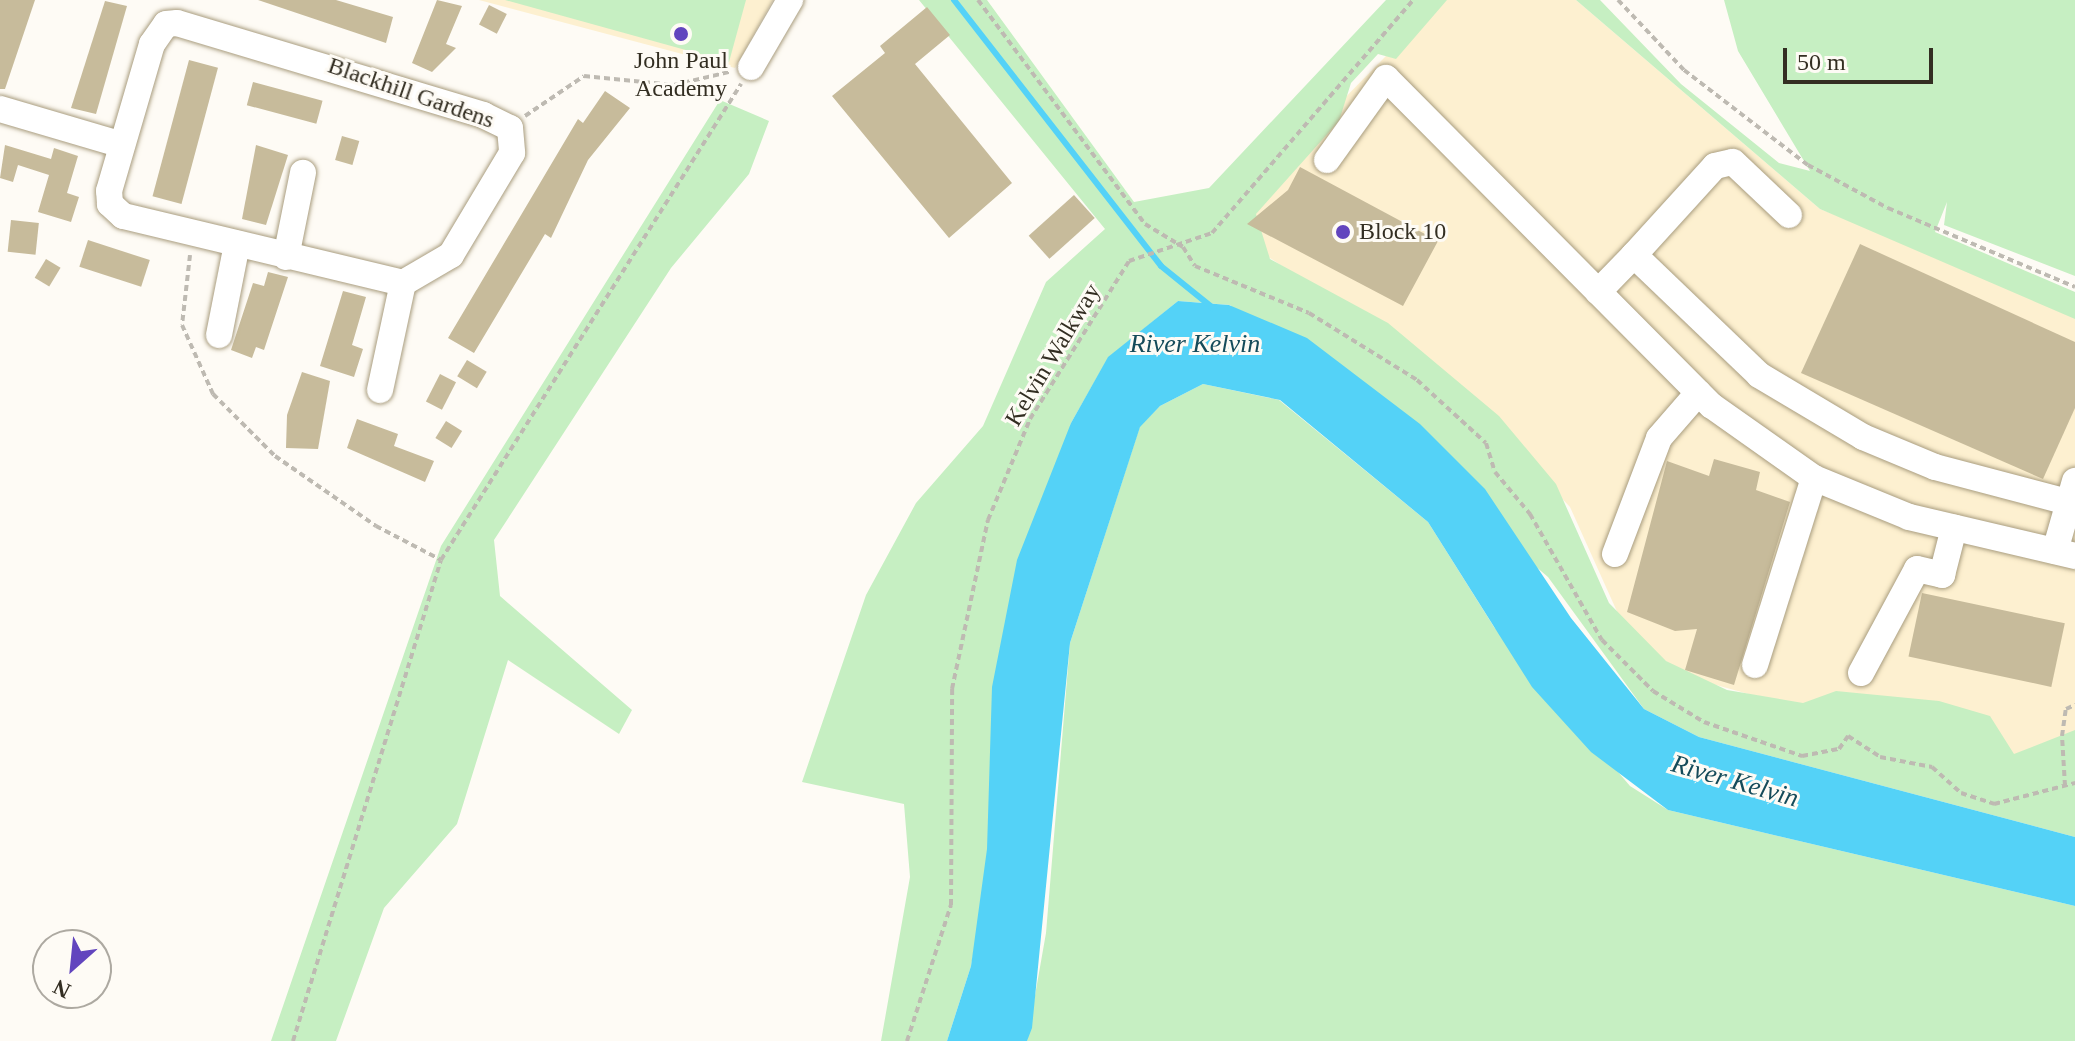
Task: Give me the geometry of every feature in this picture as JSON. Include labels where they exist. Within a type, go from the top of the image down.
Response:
[{"type":"street","points":[[751,67],[790,0]]},
{"type":"street","name":"Blackhill Gardens","points":[[177,23],[393,82],[510,128],[512,153],[464,237],[436,270],[403,283],[286,257],[114,211],[109,191],[122,145],[157,32],[177,23]]},
{"type":"street","points":[[1327,160],[1386,78],[1698,393],[1814,478],[1954,528],[2065,554],[2072,495],[1935,467],[1863,437],[1759,375],[1634,255]]},
{"type":"street","points":[[0,109],[122,145]]},
{"type":"street","points":[[1598,292],[1715,166],[1733,162],[1789,215]]},
{"type":"street","points":[[286,257],[303,173]]},
{"type":"street","points":[[219,335],[237,244]]},
{"type":"street","points":[[380,390],[403,283]]},
{"type":"street","points":[[1615,554],[1659,438],[1698,393]]},
{"type":"street","points":[[1755,665],[1814,478]]},
{"type":"street","points":[[1861,673],[1917,569],[1942,575],[1954,528]]},
{"type":"path","points":[[978,0],[1145,224],[1183,247],[1195,266],[1309,313],[1417,380],[1486,443],[1495,472],[1530,514],[1602,640],[1665,699],[1704,722],[1802,756],[1839,749],[1848,736],[1880,757],[1932,767],[1961,793],[1994,804],[2075,783]]},
{"type":"path","name":"Kelvin Walkway","points":[[907,1041],[951,905],[952,689],[988,520],[1030,419],[1129,261],[1183,247],[1212,233],[1413,0]]},
{"type":"path","points":[[1618,0],[1684,70],[1808,165],[1888,208],[2075,287]]},
{"type":"path","points":[[510,128],[584,76],[674,85],[751,67]]},
{"type":"path","points":[[293,1041],[441,560],[751,67]]},
{"type":"path","points":[[196,234],[182,325],[213,394],[275,456],[376,526],[441,560]]},
{"type":"path","points":[[2065,786],[2062,736],[2066,709],[2075,705]]},
{"type":"shaded area","name":"John Paul Academy","points":[[479,0],[773,0],[735,68]]},
{"type":"shaded area","points":[[1441,0],[1576,0],[1820,209],[2075,310],[2075,804],[1839,719],[1691,678],[1628,636],[1570,507],[1442,372],[1220,225]]},
{"type":"green space","name":"John Paul Academy","points":[[505,0],[746,0],[729,62]]},
{"type":"green space","points":[[919,0],[987,0],[1134,202],[1209,188],[1386,0],[1447,0],[1396,59],[1378,54],[1351,83],[1339,121],[1256,214],[1270,259],[1388,323],[1499,416],[1556,484],[1609,603],[1666,661],[1727,690],[1803,703],[1836,691],[1939,701],[1990,716],[2014,754],[2075,730],[2075,837],[1699,737],[1644,709],[1548,577],[1230,305],[1178,301],[1108,358],[1071,423],[971,966],[947,1041],[881,1041],[910,877],[904,804],[802,782],[866,595],[916,503],[983,426],[1046,282],[1105,229]]},
{"type":"green space","points":[[1576,0],[1600,0],[1681,84],[1779,163],[1810,171],[1738,51],[1724,0],[2075,0],[2075,276],[1944,225],[1947,202],[1935,232],[2075,292],[2075,319],[1820,209]]},
{"type":"green space","points":[[720,100],[769,121],[749,174],[671,268],[494,540],[500,596],[632,710],[619,734],[508,660],[457,824],[384,908],[336,1041],[271,1041],[441,546]]},
{"type":"green space","points":[[1203,384],[1279,400],[1428,522],[1494,627],[1630,786],[1668,810],[2075,906],[2075,1041],[1027,1041],[1046,933],[1070,643],[1140,426],[1160,406]]},
{"type":"water","name":"River Kelvin","points":[[1178,301],[1229,305],[1307,338],[1420,424],[1485,489],[1571,618],[1644,709],[1699,737],[2075,837],[2075,906],[1668,810],[1591,752],[1532,687],[1428,522],[1280,400],[1203,384],[1160,406],[1140,427],[1070,643],[1032,1028],[1027,1041],[947,1041],[971,966],[987,849],[992,687],[1017,560],[1071,423],[1108,357]]},
{"type":"building","points":[[0,0],[35,0],[5,89],[0,89]]},
{"type":"building","points":[[258,0],[336,0],[393,17],[386,43]]},
{"type":"building","points":[[437,0],[462,6],[446,44],[456,48],[432,72],[412,63]]},
{"type":"building","points":[[105,1],[127,6],[96,114],[71,108]]},
{"type":"building","points":[[489,5],[507,14],[497,34],[479,25]]},
{"type":"building","points":[[927,7],[950,35],[915,64],[1012,183],[949,238],[832,96],[885,53],[880,46]]},
{"type":"building","points":[[189,60],[218,68],[181,204],[153,196]]},
{"type":"building","points":[[253,82],[323,101],[316,124],[247,105]]},
{"type":"building","points":[[605,91],[630,108],[588,160],[551,238],[545,234],[474,353],[448,338],[578,119],[583,123]]},
{"type":"building","points":[[342,136],[359,141],[352,165],[335,160]]},
{"type":"building","points":[[5,145],[51,159],[54,148],[78,156],[67,193],[79,197],[71,222],[38,212],[49,175],[18,165],[13,182],[0,178]]},
{"type":"building","points":[[256,145],[288,155],[266,225],[242,219]]},
{"type":"building","name":"Block 10","points":[[1300,167],[1438,241],[1403,306],[1247,224],[1288,190]]},
{"type":"building","points":[[1074,195],[1095,218],[1049,259],[1029,236]]},
{"type":"building","points":[[11,220],[39,223],[36,255],[8,252]]},
{"type":"building","points":[[88,240],[150,260],[141,287],[79,267]]},
{"type":"building","points":[[1860,244],[2075,342],[2075,408],[2043,479],[1801,373]]},
{"type":"building","points":[[46,259],[61,268],[49,287],[35,278]]},
{"type":"building","points":[[268,272],[288,277],[264,350],[256,347],[252,358],[231,350],[253,283],[264,286]]},
{"type":"building","points":[[343,291],[366,297],[352,345],[363,349],[354,377],[320,366]]},
{"type":"building","points":[[467,360],[487,372],[477,388],[457,376]]},
{"type":"building","points":[[302,372],[330,381],[318,449],[286,448],[287,415]]},
{"type":"building","points":[[440,374],[456,382],[442,410],[426,402]]},
{"type":"building","points":[[357,419],[398,434],[394,446],[434,461],[425,482],[347,448]]},
{"type":"building","points":[[446,421],[462,431],[452,448],[435,438]]},
{"type":"building","points":[[1714,459],[1760,472],[1756,490],[1790,502],[1734,685],[1685,670],[1697,629],[1675,631],[1627,612],[1667,461],[1709,476]]},
{"type":"building","points":[[1922,593],[2065,623],[2051,687],[1908,657]]},
{"type":"waterway","points":[[954,0],[1161,266],[1213,308]]},
{"type":"place","name":"John Paul Academy","points":[[681,34]]},
{"type":"place","name":"Block 10","points":[[1343,232]]}]
